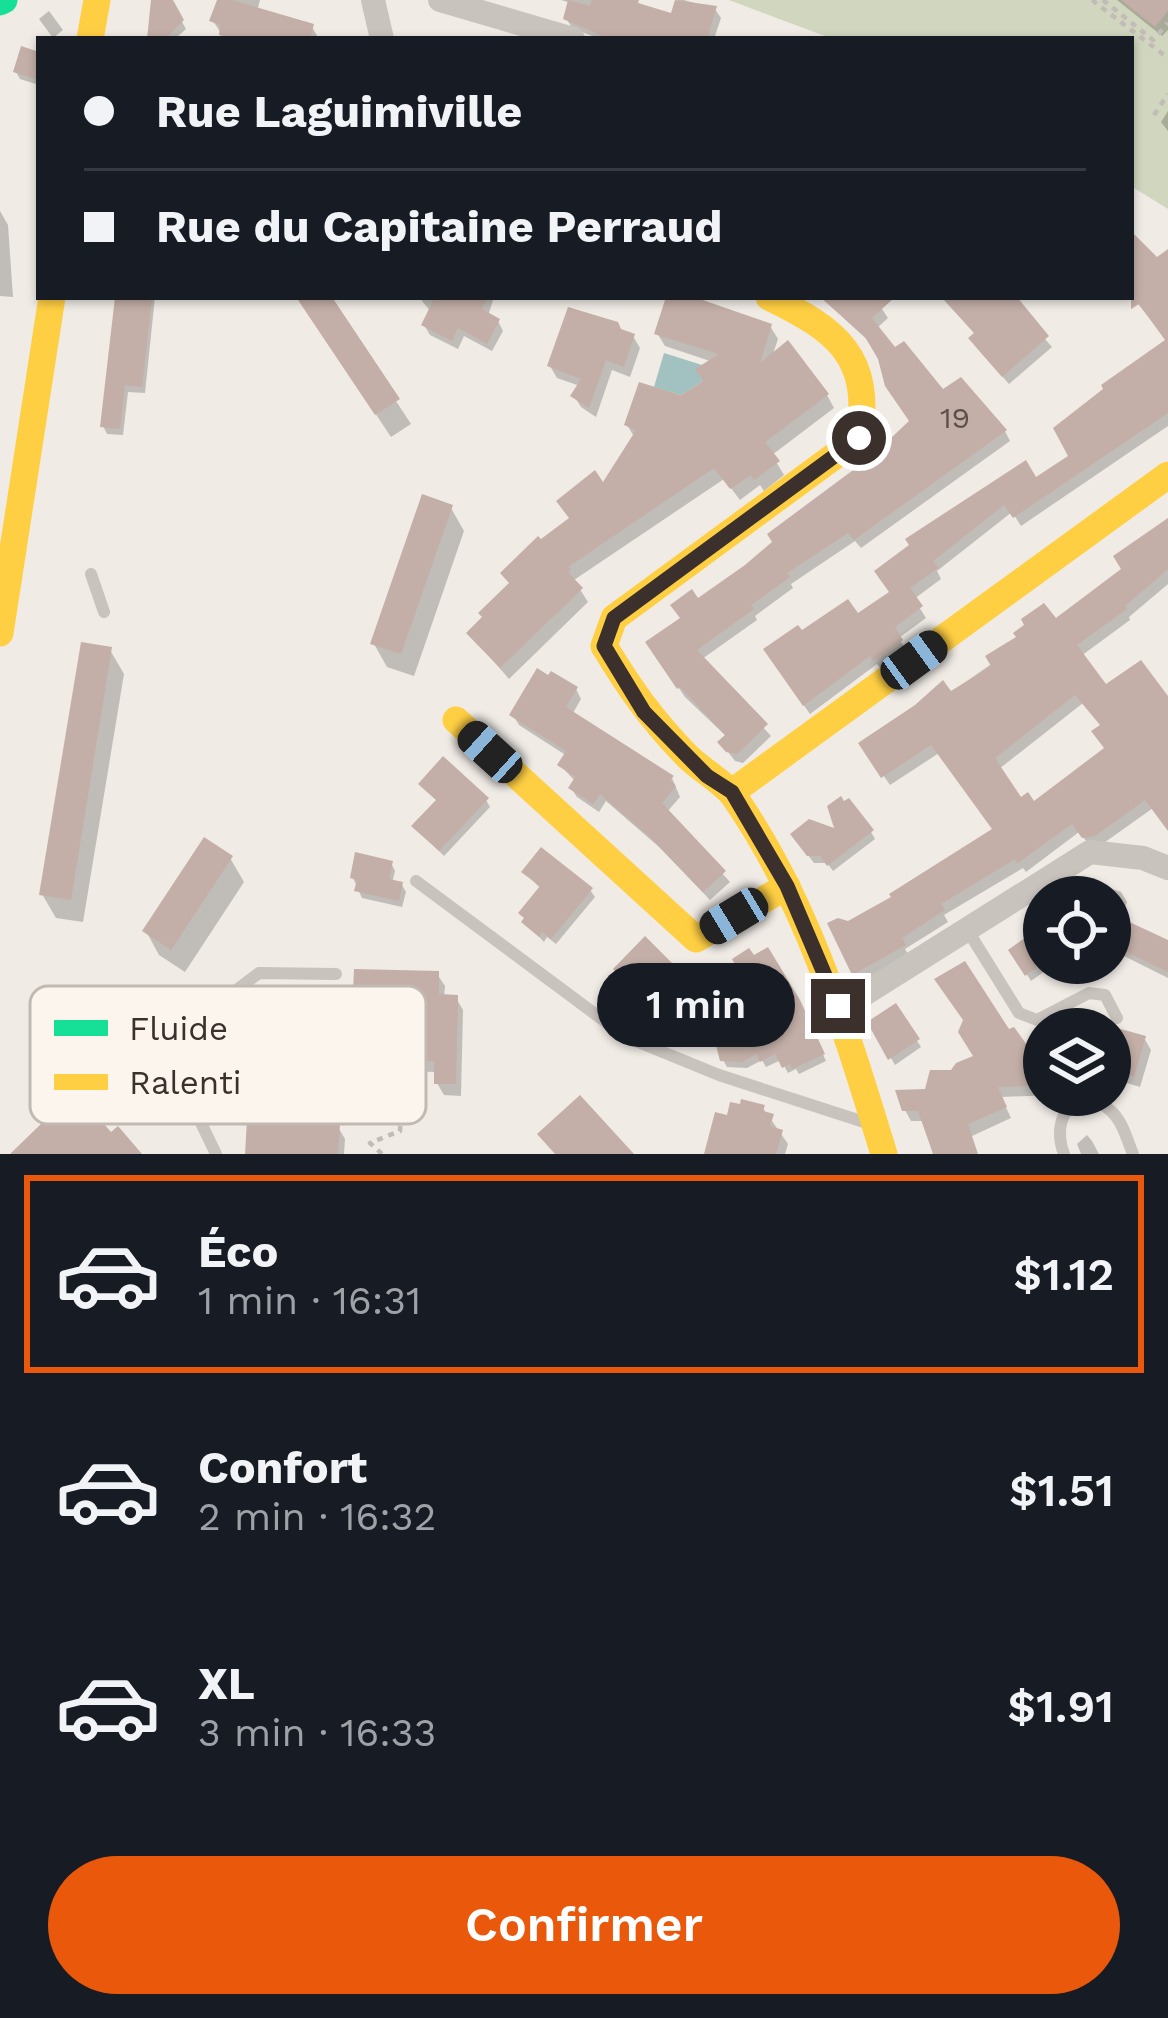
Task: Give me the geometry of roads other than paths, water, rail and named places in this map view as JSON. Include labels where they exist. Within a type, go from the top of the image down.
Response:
[{"type":"street","points":[[373,0],[381,36]]},
{"type":"street","points":[[440,0],[563,36]]},
{"type":"street","points":[[90,36],[93,3]]},
{"type":"street","points":[[0,633],[52,300]]},
{"type":"street","points":[[776,300],[819,320],[856,363],[868,405],[859,438],[614,618],[604,646],[644,712],[707,776],[732,792],[787,886],[838,1006],[884,1154]]},
{"type":"street","points":[[732,792],[1168,475]]},
{"type":"street","points":[[456,720],[696,939],[787,886]]},
{"type":"street","points":[[838,1006],[968,931],[1090,852],[1143,858],[1168,868]]},
{"type":"lane","points":[[92,574],[104,612]]},
{"type":"lane","points":[[416,881],[626,1037],[719,1075],[875,1126]]},
{"type":"lane","points":[[968,931],[1023,1015]]},
{"type":"lane","points":[[242,986],[260,973],[336,974]]},
{"type":"lane","points":[[1060,1008],[1089,993],[1105,995],[1112,1008]]},
{"type":"lane","points":[[1064,1154],[1057,1136],[1060,1119],[1076,1103],[1088,1102],[1104,1106],[1117,1118],[1133,1154]]},
{"type":"lane","points":[[202,1124],[217,1154]]},
{"type":"water","points":[[664,353],[702,365],[696,369],[703,381],[681,395],[654,387]]}]
